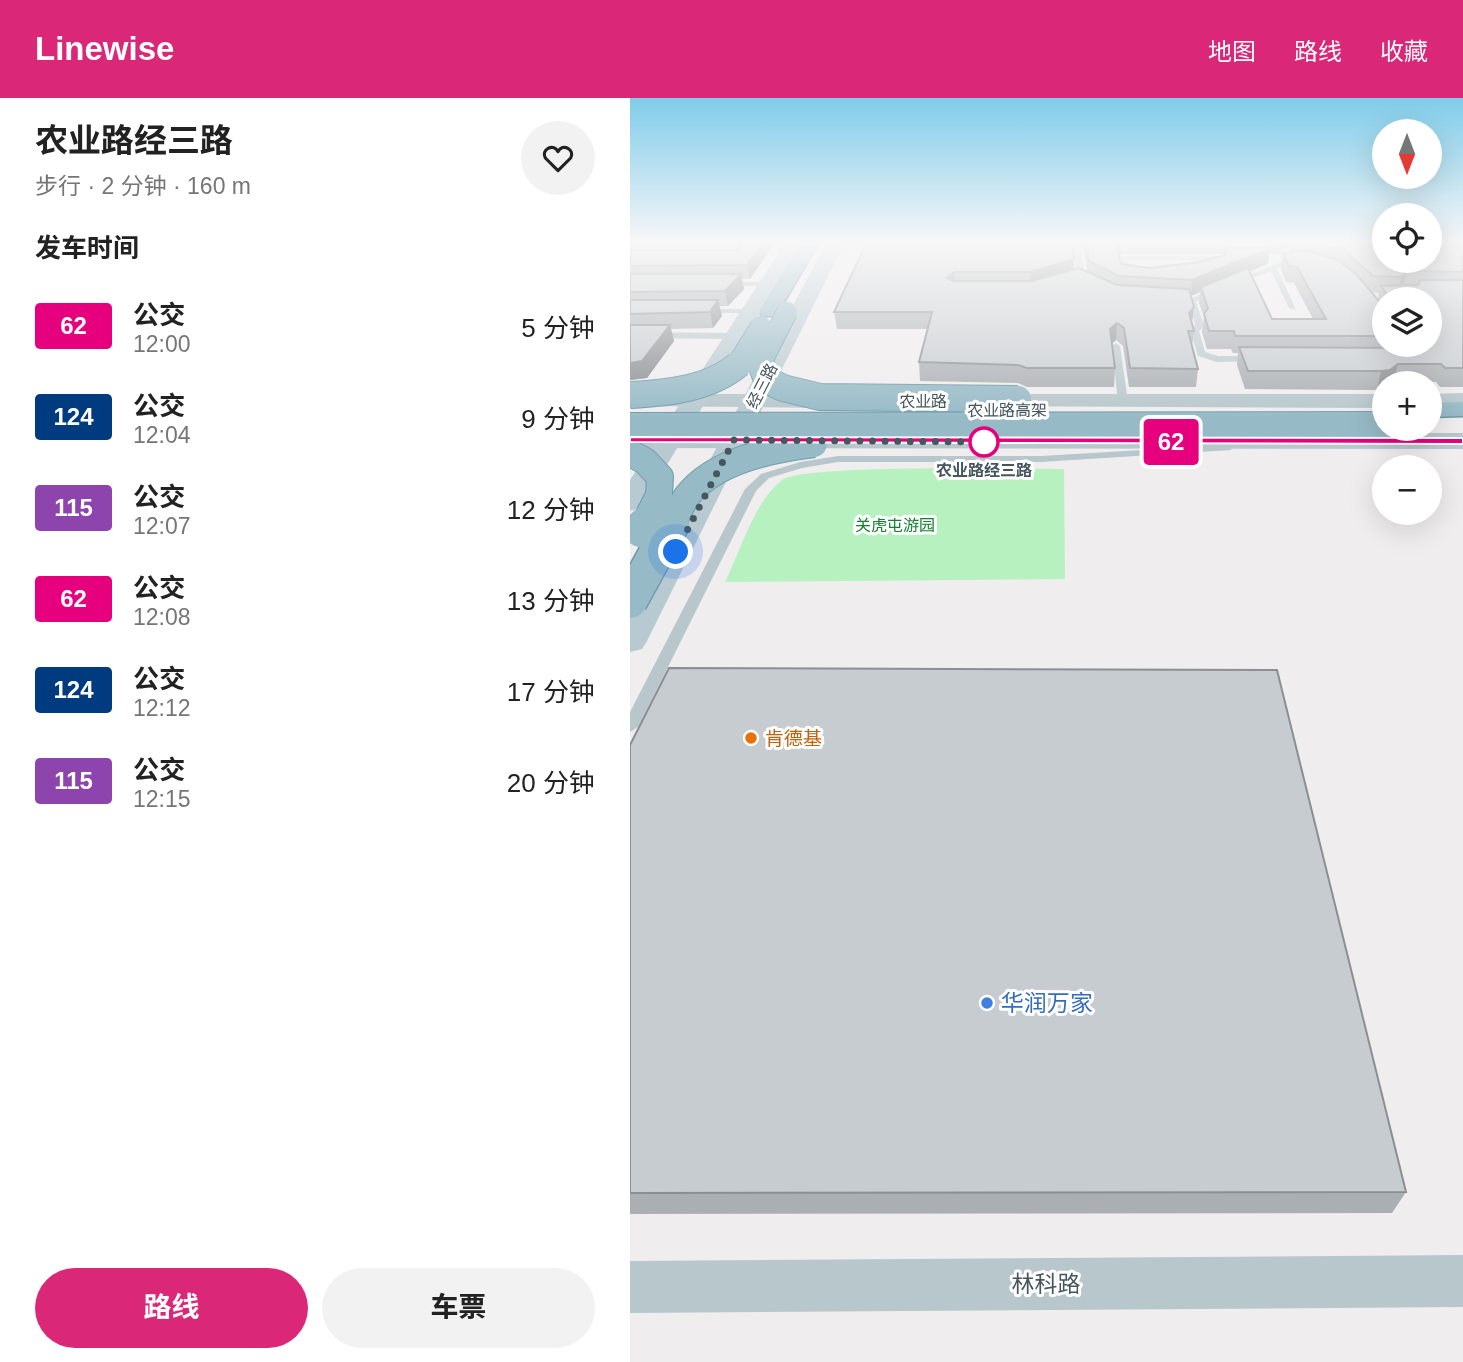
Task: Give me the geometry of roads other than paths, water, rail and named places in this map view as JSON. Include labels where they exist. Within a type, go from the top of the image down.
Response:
[{"type":"highway","points":[[630,395],[676,390],[721,376],[738,365],[775,301]]},
{"type":"highway","points":[[777,301],[769,312],[760,366],[767,380],[800,394],[820,397],[1026,399],[1126,412]]},
{"type":"highway","name":"农业路高架","points":[[630,410],[1372,410]]},
{"type":"highway","points":[[1442,410],[1463,410]]},
{"type":"highway","points":[[630,601],[688,495],[722,468],[747,457],[786,447],[834,442],[1064,438],[1126,412]]},
{"type":"highway","name":"农业路高架","points":[[630,426],[1126,412],[1372,424]]},
{"type":"highway","points":[[1442,425],[1463,425]]},
{"type":"highway","points":[[630,453],[644,458],[659,472],[664,482],[661,495],[630,548]]},
{"type":"main road","points":[[630,502],[735,336],[769,312],[769,301]]},
{"type":"main road","name":"经三路","points":[[630,641],[806,301]]},
{"type":"street","points":[[1442,401],[1463,400]]},
{"type":"street","name":"农业路","points":[[630,401],[754,401],[1126,412],[1372,402]]},
{"type":"street","points":[[630,440],[1463,441]]},
{"type":"street","name":"林科路","points":[[630,1287],[1463,1281]]},
{"type":"lane","points":[[1192,301],[1200,326],[1194,330],[1201,354],[1217,359],[1272,359]]},
{"type":"lane","points":[[1290,301],[1293,308]]},
{"type":"lane","points":[[684,311],[769,312]]},
{"type":"lane","points":[[630,335],[735,336]]},
{"type":"lane","points":[[1115,346],[1126,412]]},
{"type":"lane","points":[[630,727],[751,489],[765,476],[800,465],[838,459],[1041,459],[1214,448],[1463,448]]},
{"type":"place","name":"农业路经三路","points":[[984,442]]},
{"type":"place","name":"肯德基","points":[[751,738]]},
{"type":"place","name":"华润万家","points":[[987,1003]]},
{"type":"park label","name":"关虎屯游园","points":[[895,525]]}]
